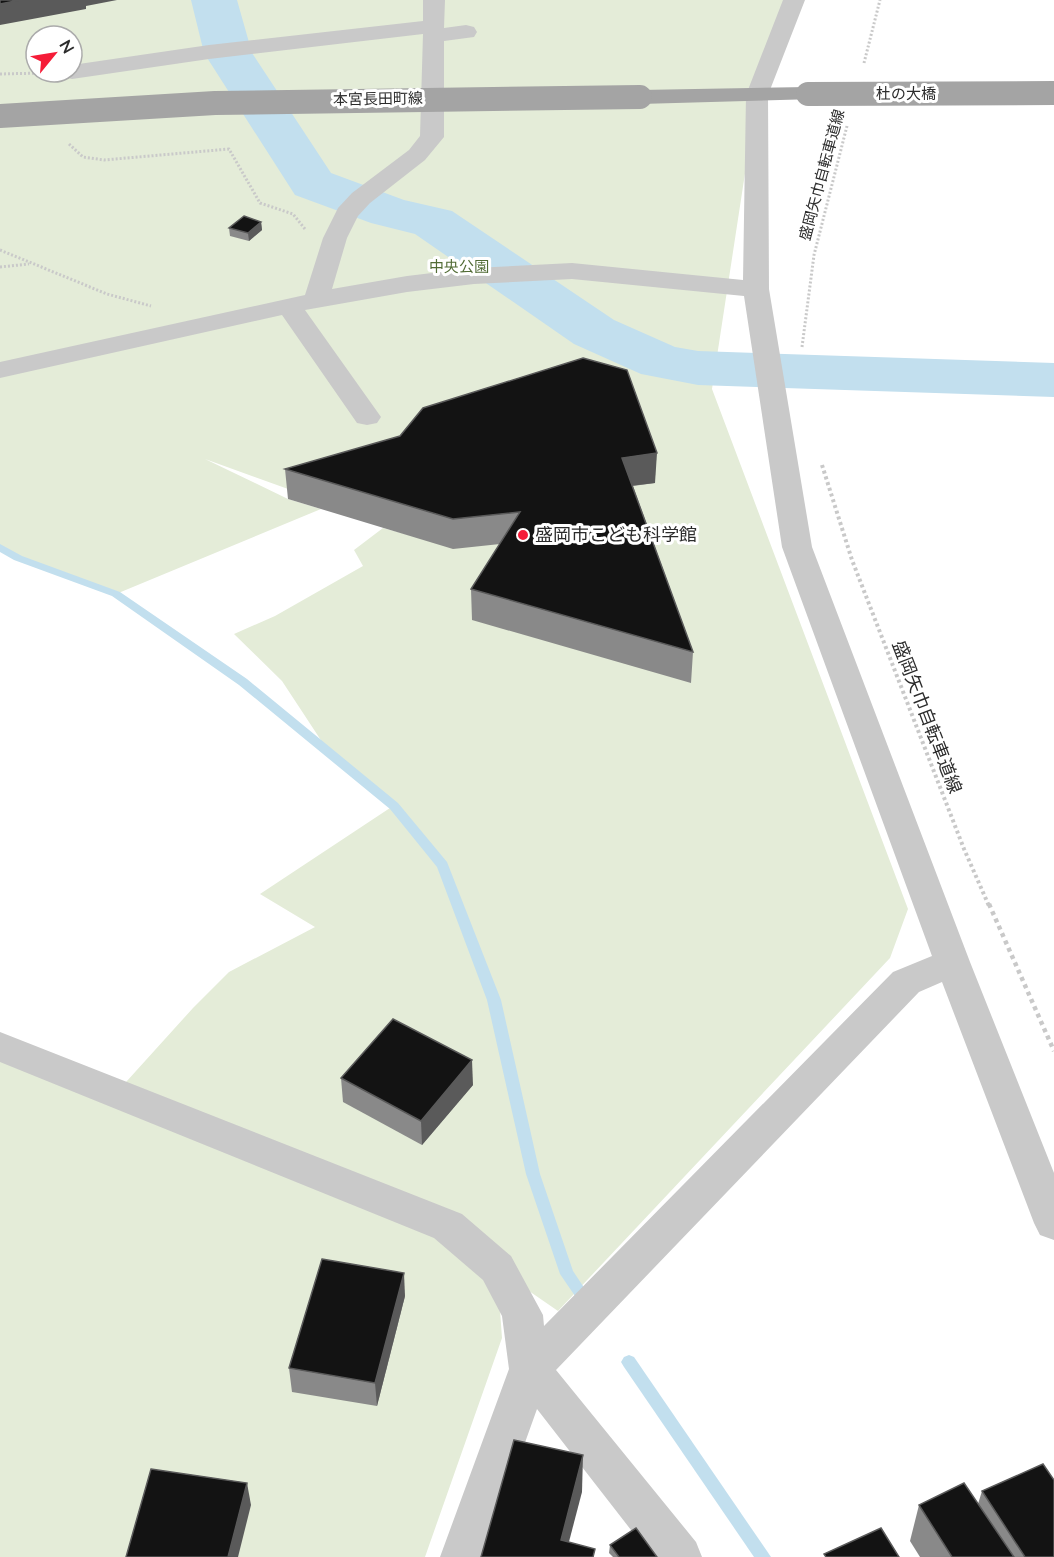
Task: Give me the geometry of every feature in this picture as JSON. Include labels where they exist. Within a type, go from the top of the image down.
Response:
[{"type":"main road","name":"杜の大橋","points":[[758,95],[1054,93]]},
{"type":"main road","name":"本宮長田町線","points":[[0,116],[215,103],[758,95]]},
{"type":"street","points":[[316,300],[335,238],[357,203],[417,154],[432,137],[434,0]]},
{"type":"street","points":[[794,0],[758,95],[756,289],[797,547],[952,962],[1054,1223]]},
{"type":"street","points":[[84,70],[246,48],[434,31],[466,32]]},
{"type":"street","points":[[0,370],[316,300],[407,284],[474,276],[572,271],[756,289]]},
{"type":"street","points":[[289,306],[367,417]]},
{"type":"street","points":[[462,1557],[530,1370],[906,982],[952,962]]},
{"type":"street","points":[[0,1046],[448,1226],[497,1269],[522,1315],[530,1370],[680,1557]]},
{"type":"path","points":[[862,69],[880,0]]},
{"type":"path","points":[[0,74],[24,73]]},
{"type":"path","name":"盛岡矢巾自転車道線","points":[[802,347],[814,255],[848,123]]},
{"type":"path","points":[[68,139],[70,147],[83,158],[104,160],[230,149],[260,202],[293,214],[305,230],[335,238]]},
{"type":"path","points":[[0,250],[107,294],[161,309]]},
{"type":"path","points":[[0,267],[30,264]]},
{"type":"path","name":"盛岡矢巾自転車道線","points":[[821,462],[852,560],[964,849],[1054,1051]]},
{"type":"green space","name":"中央公園","points":[[0,0],[794,0],[757,95],[712,389],[908,909],[890,958],[558,1311],[497,1269],[502,1338],[425,1557],[0,1557],[0,1046],[117,1092],[229,972],[315,927],[260,894],[393,806],[330,754],[282,681],[234,634],[275,616],[363,566],[354,550],[383,528],[438,543],[205,459],[288,499],[321,509],[116,594],[18,558],[0,547]]},
{"type":"building","points":[[0,0],[20,0],[0,4]]},
{"type":"building","points":[[244,216],[261,222],[248,233],[229,228]]},
{"type":"building","name":"盛岡市こども科学館","points":[[583,358],[627,370],[657,453],[622,458],[693,652],[471,589],[520,512],[453,519],[285,469],[400,436],[423,408]]},
{"type":"building","points":[[393,1019],[472,1060],[421,1121],[341,1078]]},
{"type":"building","points":[[322,1259],[404,1273],[375,1383],[289,1368]]},
{"type":"building","points":[[514,1440],[583,1455],[561,1540],[595,1549],[593,1557],[481,1557]]},
{"type":"building","points":[[1043,1464],[1054,1480],[1054,1557],[1025,1557],[982,1491]]},
{"type":"building","points":[[151,1469],[247,1483],[228,1557],[126,1557]]},
{"type":"building","points":[[964,1483],[1014,1557],[952,1557],[919,1505]]},
{"type":"building","points":[[636,1528],[657,1557],[619,1557],[610,1545]]},
{"type":"building","points":[[881,1528],[899,1557],[826,1557],[824,1554]]},
{"type":"waterway","points":[[214,0],[228,53],[313,184],[389,212],[433,222],[594,332],[661,362],[698,368],[1054,380]]},
{"type":"waterway","points":[[0,547],[18,558],[116,594],[243,682],[394,806],[443,865],[494,1000],[533,1174],[567,1274],[580,1292]]},
{"type":"waterway","points":[[629,1362],[763,1557]]},
{"type":"place","name":"盛岡市こども科学館","points":[[523,535]]}]
